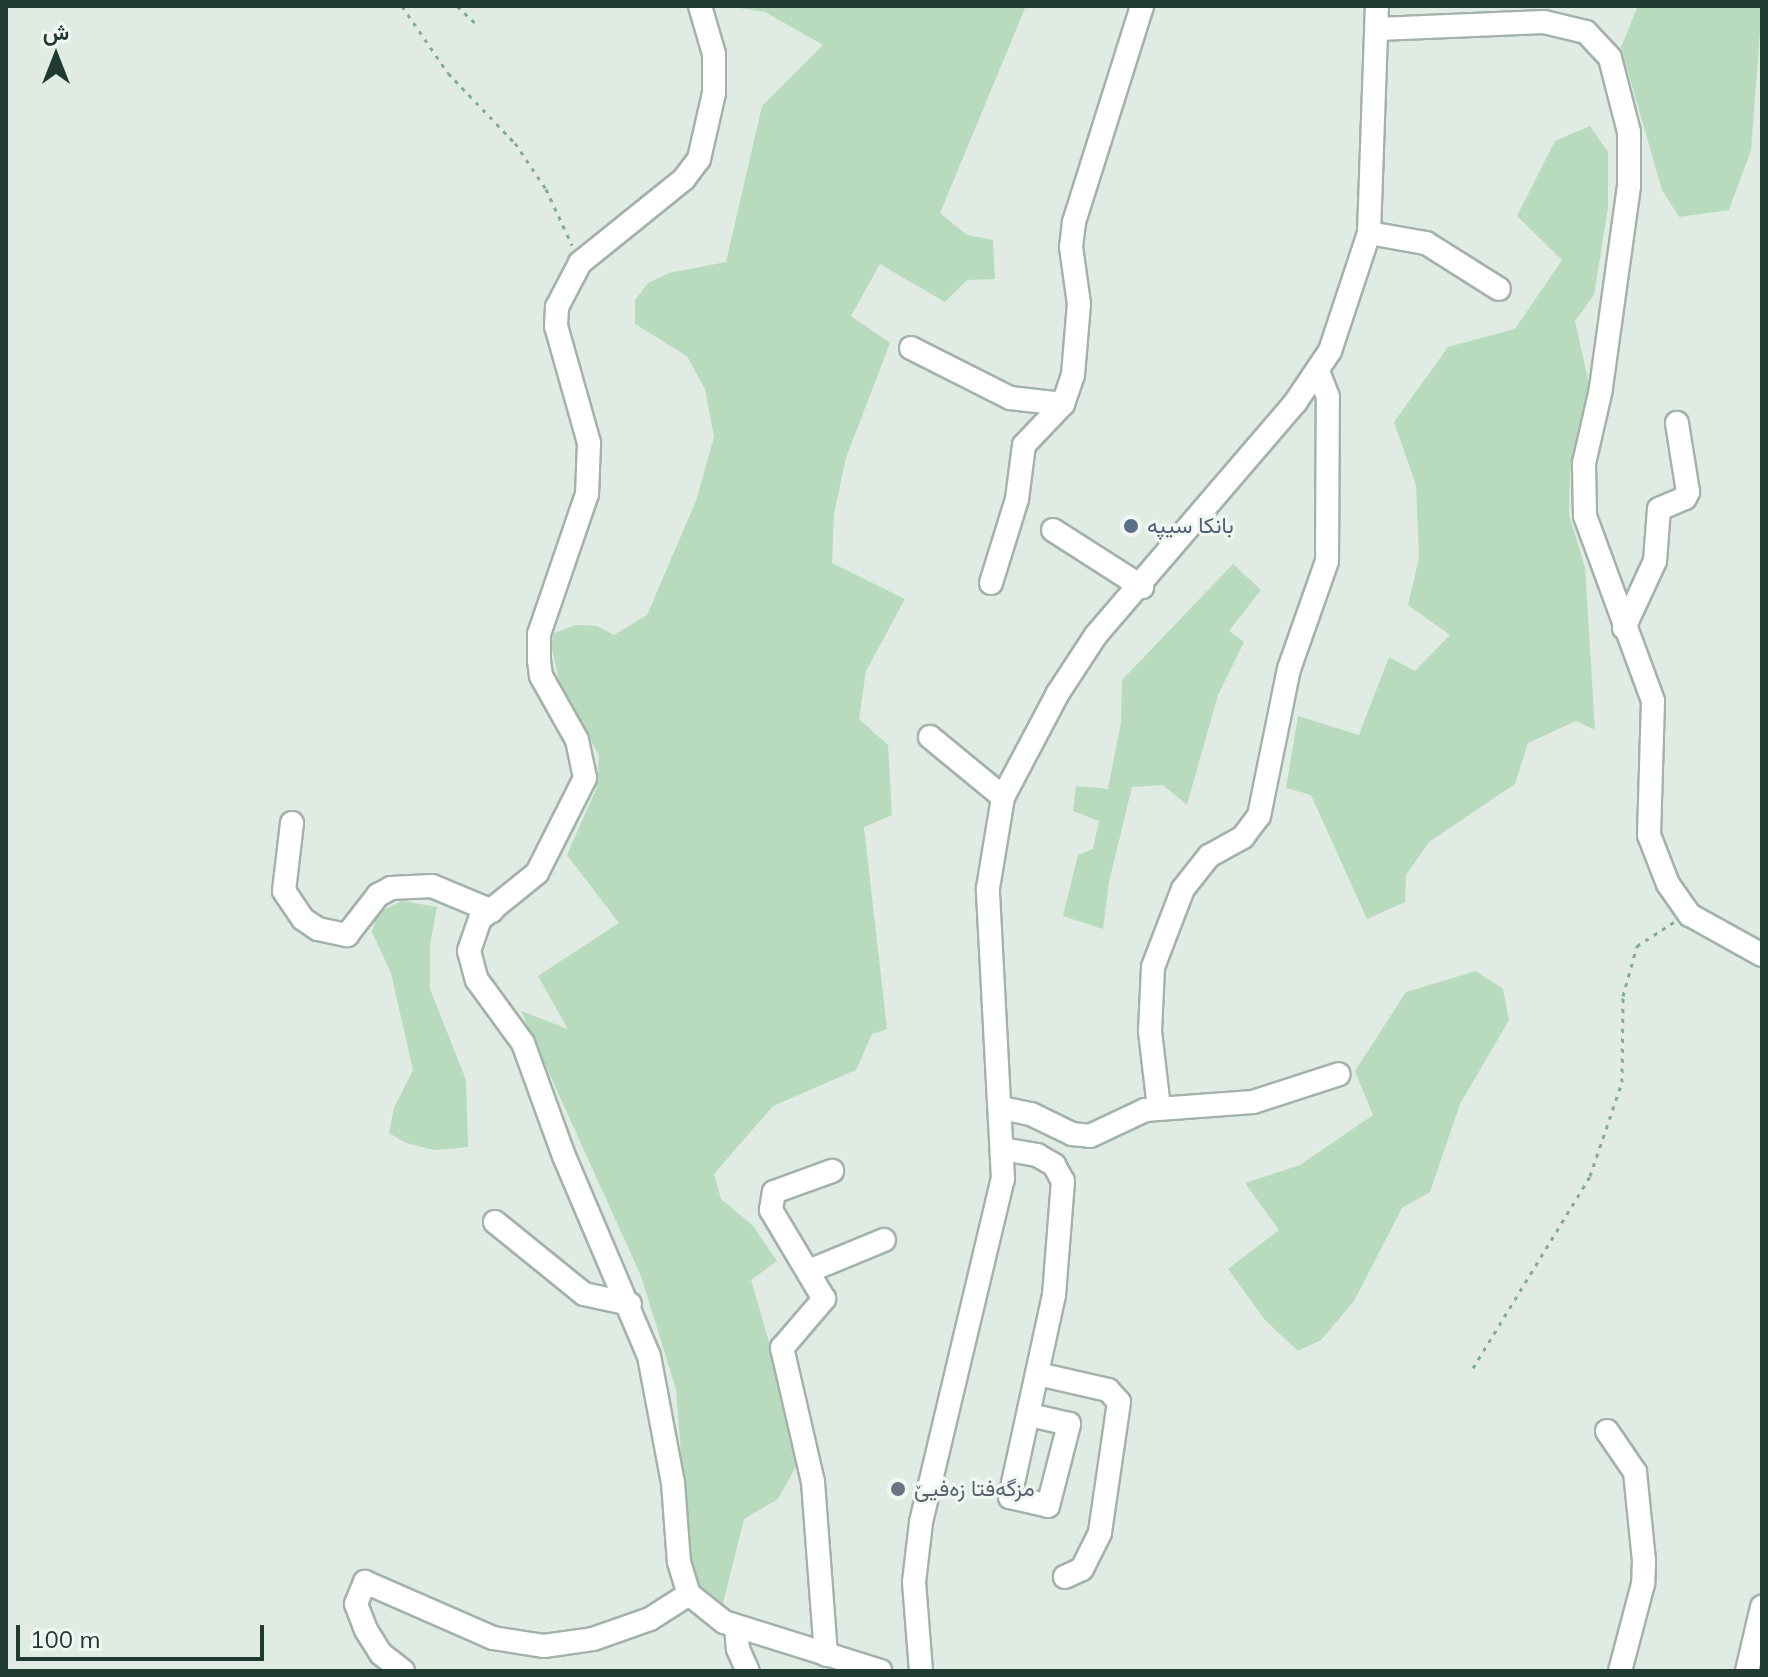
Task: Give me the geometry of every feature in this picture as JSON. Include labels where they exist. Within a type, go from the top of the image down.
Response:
[{"type":"street","points":[[700,6],[714,54],[714,93],[699,159],[668,193],[603,240],[580,263],[563,288],[556,326],[589,443],[587,494],[539,634],[541,676],[577,740],[585,778],[537,873],[480,919],[469,951],[477,980],[523,1043],[564,1156],[630,1304],[658,1392],[673,1483],[679,1562],[689,1594],[704,1610],[736,1627],[880,1671]]},
{"type":"street","points":[[991,583],[1017,499],[1021,452],[1039,424],[1063,404],[1073,375],[1078,329],[1074,222],[1142,6]]},
{"type":"street","points":[[915,1671],[914,1582],[921,1522],[996,1215],[1003,1149],[988,888],[1003,797],[1065,682],[1096,635],[1142,587],[1318,371],[1344,317],[1369,233],[1377,17],[1544,22],[1586,32],[1610,58],[1629,132],[1629,186],[1615,255],[1601,389],[1584,463],[1585,516],[1653,701],[1649,835],[1668,884],[1690,915],[1762,955]]},
{"type":"street","points":[[1369,233],[1426,243],[1499,289]]},
{"type":"street","points":[[911,348],[1010,398],[1063,404]]},
{"type":"street","points":[[1159,1108],[1150,1031],[1153,967],[1183,889],[1209,856],[1243,837],[1259,816],[1289,669],[1327,561],[1328,397],[1318,371]]},
{"type":"street","points":[[1624,628],[1655,561],[1659,509],[1685,498],[1688,492],[1677,423]]},
{"type":"street","points":[[1053,530],[1142,587]]},
{"type":"street","points":[[930,737],[1003,797]]},
{"type":"street","points":[[292,823],[284,891],[297,912],[318,929],[347,935],[378,895],[391,888],[432,886],[492,911]]},
{"type":"street","points":[[1002,1108],[1031,1114],[1072,1134],[1090,1136],[1125,1116],[1159,1108],[1253,1102],[1339,1074]]},
{"type":"street","points":[[1003,1149],[1037,1155],[1054,1165],[1063,1181],[1058,1266],[1031,1415]]},
{"type":"street","points":[[826,1655],[813,1482],[782,1348],[821,1308],[823,1290],[774,1221],[771,1198],[774,1192],[832,1171]]},
{"type":"street","points":[[495,1222],[584,1294],[630,1304]]},
{"type":"street","points":[[809,1271],[884,1240]]},
{"type":"street","points":[[1038,1374],[1108,1390],[1119,1402],[1100,1533],[1082,1569],[1065,1577]]},
{"type":"street","points":[[1607,1431],[1635,1472],[1644,1561],[1643,1584],[1620,1671]]},
{"type":"street","points":[[403,1671],[381,1654],[366,1630],[356,1604],[365,1582],[493,1638],[544,1646],[593,1639],[650,1619],[689,1594]]},
{"type":"street","points":[[1747,1671],[1762,1607]]},
{"type":"street","points":[[736,1627],[738,1649],[748,1671]]},
{"type":"path","points":[[402,6],[448,73],[515,143],[546,189],[580,263]]},
{"type":"path","points":[[457,6],[476,24]]},
{"type":"path","points":[[1473,1368],[1590,1176],[1622,1082],[1623,996],[1637,946],[1649,934],[1690,915]]},
{"type":"green space","points":[[725,6],[1026,6],[940,213],[967,235],[993,240],[995,279],[967,280],[945,302],[880,264],[851,316],[890,343],[846,458],[834,514],[832,563],[905,599],[866,671],[859,719],[888,745],[892,815],[864,827],[887,1029],[872,1034],[856,1070],[773,1106],[714,1174],[721,1199],[753,1226],[777,1261],[751,1280],[784,1393],[798,1463],[778,1499],[744,1519],[723,1603],[705,1596],[690,1574],[676,1389],[641,1276],[521,1011],[568,1029],[538,976],[619,923],[567,855],[597,787],[599,755],[561,689],[551,644],[554,633],[576,625],[597,626],[614,635],[647,615],[696,501],[714,437],[705,389],[687,356],[635,324],[635,300],[648,283],[669,273],[726,262],[762,106],[823,45],[765,12]]},
{"type":"green space","points":[[1638,6],[1762,6],[1751,150],[1729,210],[1679,217],[1662,190],[1621,47]]},
{"type":"green space","points":[[1590,126],[1608,152],[1608,208],[1594,295],[1575,321],[1591,393],[1570,473],[1569,515],[1585,567],[1595,730],[1576,721],[1528,743],[1515,784],[1429,842],[1406,875],[1405,902],[1367,919],[1311,795],[1286,788],[1298,716],[1359,735],[1389,657],[1415,671],[1450,635],[1408,605],[1419,558],[1416,485],[1394,422],[1448,347],[1515,329],[1562,260],[1517,216],[1555,141]]},
{"type":"green space","points":[[1233,564],[1261,590],[1229,631],[1244,642],[1218,695],[1187,805],[1163,785],[1132,787],[1109,882],[1103,929],[1063,916],[1078,855],[1093,849],[1099,821],[1073,811],[1076,786],[1108,789],[1121,722],[1122,680]]},
{"type":"green space","points":[[402,901],[437,907],[430,945],[430,989],[466,1080],[468,1147],[434,1150],[406,1143],[389,1133],[394,1108],[413,1070],[391,973],[372,932],[377,913]]},
{"type":"green space","points":[[1476,971],[1503,989],[1509,1020],[1460,1104],[1430,1192],[1402,1208],[1354,1301],[1321,1340],[1298,1351],[1265,1320],[1228,1269],[1279,1230],[1245,1183],[1300,1165],[1373,1115],[1355,1071],[1406,992]]},
{"type":"place","name":"بانکا سیپە","points":[[1131,526]]},
{"type":"place","name":"مزگەفتا زەفیێ","points":[[898,1489]]}]
